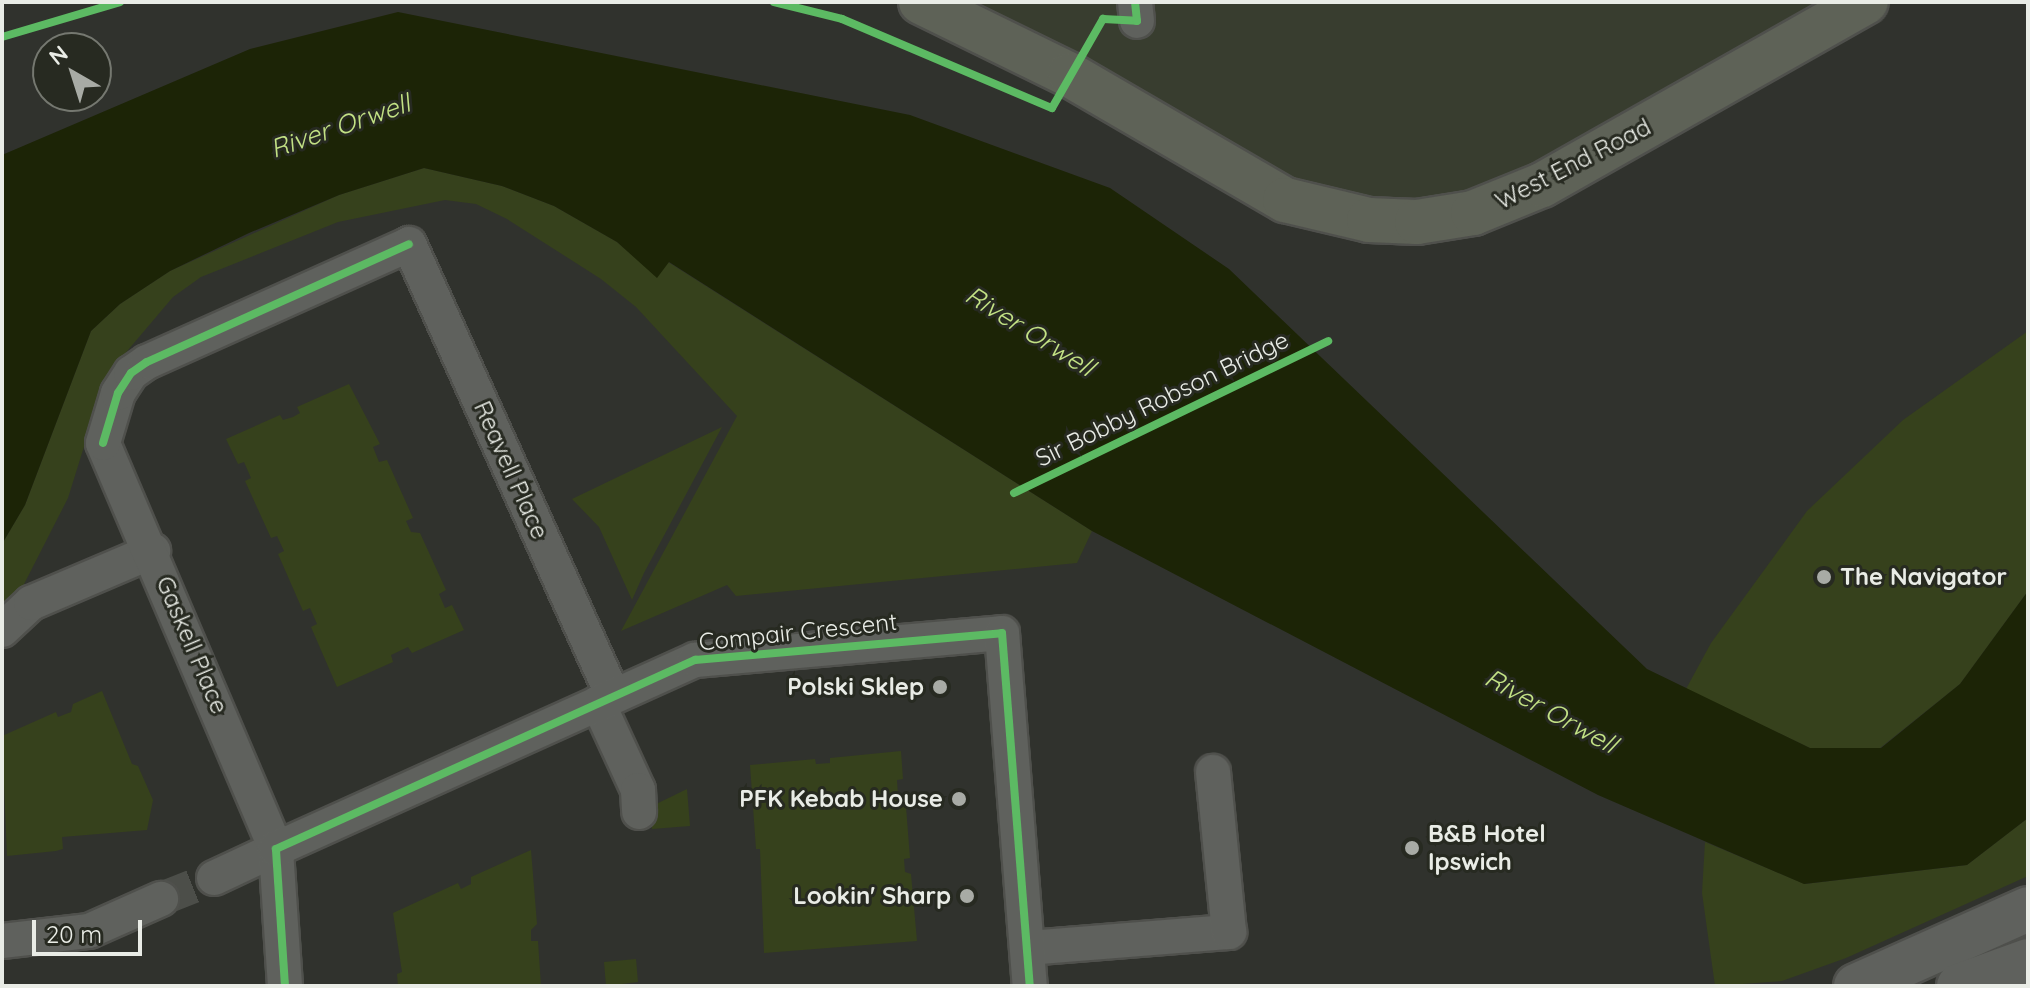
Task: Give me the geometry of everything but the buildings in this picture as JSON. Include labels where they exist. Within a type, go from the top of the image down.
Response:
[{"type":"main road","name":"West End Road","points":[[921,2],[1070,75],[1285,200],[1369,220],[1417,222],[1473,213],[1542,185],[1866,2]]},
{"type":"main road","points":[[1856,986],[2028,909]]},
{"type":"main road","points":[[1959,986],[2028,961]]},
{"type":"street","name":"Reavell Place","points":[[103,443],[123,383],[147,362],[409,244],[605,699],[638,790],[639,812]]},
{"type":"street","name":"Gaskell Place","points":[[103,443],[153,551],[276,849]]},
{"type":"street","points":[[2,630],[31,603],[153,551]]},
{"type":"street","name":"Compair Crescent","points":[[214,878],[695,660],[1002,633],[1030,986]]},
{"type":"street","points":[[1028,948],[1229,932],[1213,772]]},
{"type":"street","points":[[276,849],[285,986]]},
{"type":"street","points":[[2,941],[89,931],[161,899]]},
{"type":"shaded area","points":[[921,2],[1866,2],[1542,185],[1369,220]]},
{"type":"shaded area","points":[[424,168],[502,186],[554,206],[617,242],[657,277],[668,262],[1092,531],[1077,563],[736,596],[727,585],[621,631],[737,416],[636,307],[601,279],[507,219],[476,204],[445,200],[338,222],[201,277],[173,297],[106,376],[68,498],[18,596],[2,610],[2,544],[25,505],[91,331],[120,304],[170,271],[339,195]]},
{"type":"shaded area","points":[[2028,331],[2028,591],[1960,684],[1880,748],[1810,748],[1686,689],[1711,643],[1807,511],[1903,420]]},
{"type":"shaded area","points":[[349,384],[380,444],[373,447],[379,462],[387,460],[413,518],[406,521],[411,532],[420,533],[446,590],[439,594],[445,608],[452,605],[464,630],[412,653],[408,647],[391,655],[393,662],[337,687],[311,627],[317,624],[310,608],[303,611],[278,554],[284,551],[277,536],[271,538],[245,481],[251,478],[244,462],[238,464],[226,439],[280,415],[283,420],[293,417],[300,413],[297,407]]},
{"type":"shaded area","points":[[722,427],[632,600],[599,527],[572,499]]},
{"type":"shaded area","points":[[102,691],[132,764],[138,766],[153,800],[147,830],[62,837],[63,849],[7,856],[2,736],[56,712],[58,717],[71,712],[73,704]]},
{"type":"shaded area","points":[[901,751],[903,779],[897,780],[898,795],[905,794],[910,858],[904,859],[905,872],[911,874],[917,941],[764,953],[760,849],[756,849],[750,765],[815,759],[816,764],[830,763],[830,758]]},
{"type":"shaded area","points":[[687,789],[690,826],[652,829],[650,807]]},
{"type":"shaded area","points":[[2028,818],[2028,876],[1846,958],[1782,981],[1715,986],[1702,893],[1705,842],[1805,884],[1967,865]]},
{"type":"shaded area","points":[[531,850],[537,924],[531,930],[531,941],[538,941],[541,986],[398,986],[397,974],[402,972],[393,913],[458,883],[461,889],[471,884],[471,877]]},
{"type":"shaded area","points":[[636,959],[638,982],[606,986],[604,962]]},
{"type":"water","name":"River Orwell","points":[[398,12],[910,115],[1110,188],[1229,269],[1647,669],[1810,748],[1881,748],[1960,684],[2028,591],[2028,818],[1967,865],[1804,884],[1598,795],[1092,531],[669,262],[657,278],[617,242],[554,206],[502,186],[424,168],[339,195],[249,233],[170,271],[120,304],[91,331],[25,505],[2,544],[2,155],[103,112],[112,112],[112,108],[250,49]]},
{"type":"tunnel","points":[[161,899],[214,878]]},
{"type":"cycle path","points":[[2,37],[120,2]]},
{"type":"cycle path","points":[[774,2],[842,19],[1052,108],[1103,19],[1137,21],[1135,2]]},
{"type":"cycle path","points":[[103,443],[118,393],[131,373],[147,362],[409,244]]},
{"type":"cycle path","name":"Sir Bobby Robson Bridge","points":[[1014,493],[1328,341]]},
{"type":"cycle path","points":[[285,986],[276,849],[695,660],[1002,633],[1030,986]]},
{"type":"place","name":"The Navigator","points":[[1824,577]]},
{"type":"place","name":"Polski Sklep","points":[[940,687]]},
{"type":"place","name":"PFK Kebab House","points":[[959,799]]},
{"type":"place","name":"B&B Hotel Ipswich","points":[[1412,848]]},
{"type":"place","name":"Lookin' Sharp","points":[[967,896]]}]
